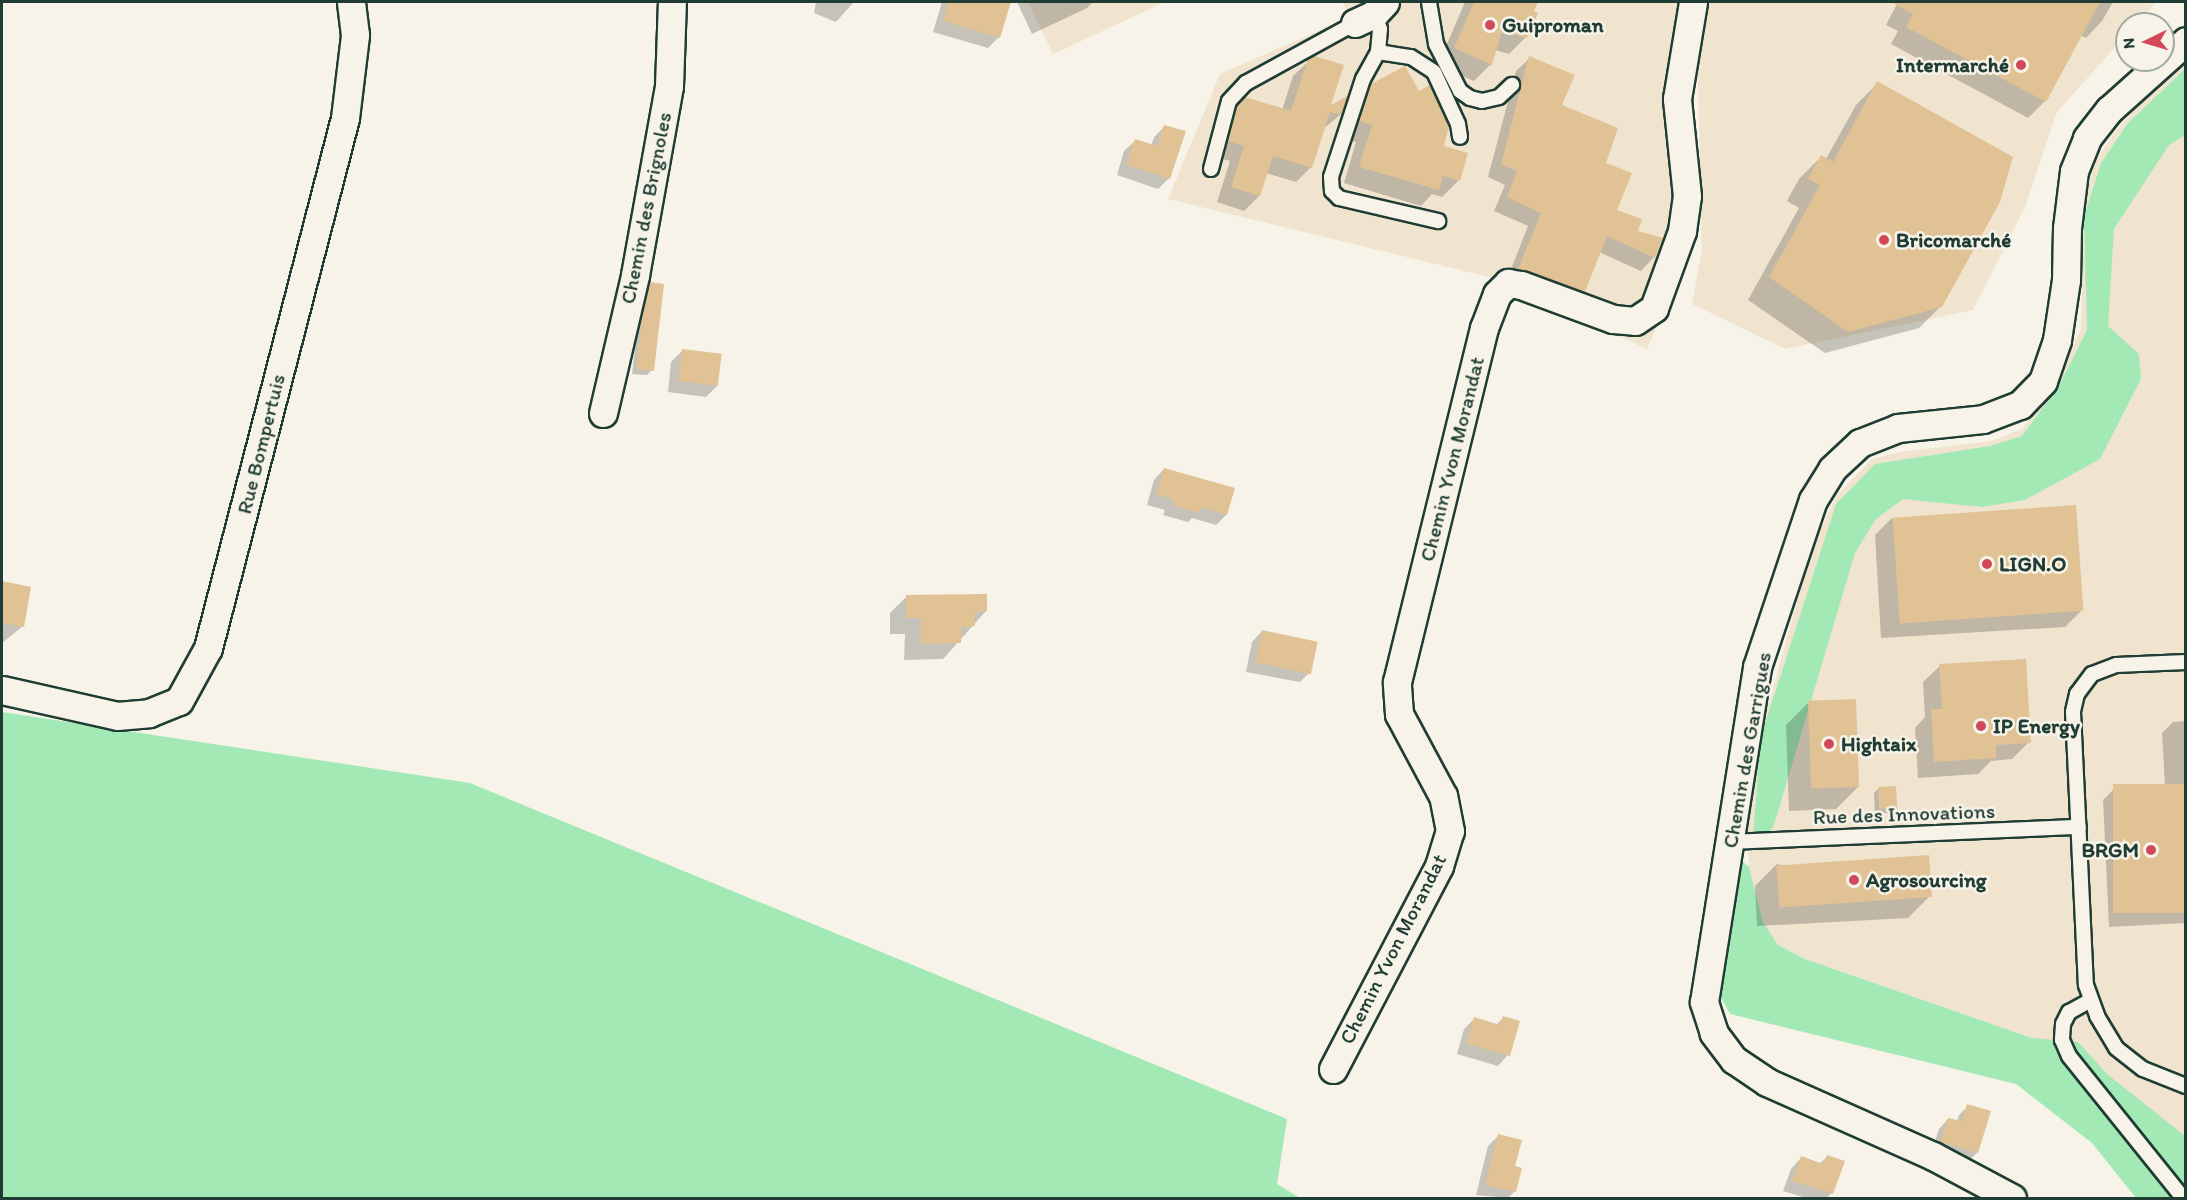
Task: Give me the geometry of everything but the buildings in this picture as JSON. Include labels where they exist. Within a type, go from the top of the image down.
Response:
[{"type":"street","name":"Rue Bompertuis","points":[[2,690],[117,716],[149,713],[179,701],[208,648],[345,118],[355,35],[351,2]]},
{"type":"street","name":"Chemin des Brignoles","points":[[603,412],[634,275],[669,86],[672,2]]},
{"type":"street","name":"Chemin Yvon Morandat","points":[[1333,1070],[1438,866],[1450,831],[1443,796],[1400,714],[1397,682],[1484,328],[1497,294],[1508,283],[1521,285],[1613,319],[1635,321],[1654,308],[1682,231],[1687,196],[1677,99],[1693,2]]},
{"type":"street","name":"Chemin des Garrigues","points":[[2012,1198],[1933,1156],[1767,1082],[1734,1060],[1714,1033],[1704,1002],[1757,667],[1813,500],[1832,469],[1860,443],[1898,428],[1983,419],[2020,405],[2043,381],[2057,340],[2066,280],[2067,228],[2074,171],[2087,138],[2109,110],[2186,41]]},
{"type":"lane","points":[[1429,2],[1436,44],[1460,91],[1470,98],[1482,101],[1499,97],[1512,85]]},
{"type":"lane","points":[[1211,169],[1229,102],[1246,83],[1371,13],[1380,29],[1378,52],[1360,90],[1331,177],[1332,191],[1339,198],[1438,221]]},
{"type":"lane","points":[[1378,52],[1411,57],[1434,72],[1458,124],[1460,137]]},
{"type":"lane","points":[[2186,662],[2116,665],[2092,674],[2077,694],[2073,712],[2086,985],[2091,1000],[2116,1048],[2143,1069],[2186,1086]]},
{"type":"lane","name":"Rue des Innovations","points":[[1731,842],[2079,828]]},
{"type":"lane","points":[[2091,1000],[2069,1012],[2063,1024],[2062,1040],[2069,1056],[2183,1198]]},
{"type":"shaded area","points":[[1028,2],[1165,2],[1053,54]]},
{"type":"shaded area","points":[[1342,2],[1678,2],[1681,19],[1686,258],[1647,349],[1489,277],[1168,199],[1220,74],[1350,17]]},
{"type":"shaded area","points":[[1708,2],[2156,2],[2147,12],[2115,12],[2115,47],[2057,112],[2025,207],[1973,310],[1785,349],[1692,304],[1702,249],[1697,37]]},
{"type":"shaded area","points":[[2185,64],[2185,1198],[2032,1038],[1805,959],[1778,945],[1763,922],[1749,867],[1748,830],[1761,731],[1812,549],[1837,495],[1872,459],[1900,452],[1991,441],[2022,429],[2055,385],[2081,329],[2084,203],[2095,162],[2114,133],[2135,109]]},
{"type":"green space","points":[[2185,69],[2185,135],[2169,145],[2114,229],[2108,326],[2139,354],[2141,379],[2100,459],[2025,500],[1982,507],[1903,499],[1876,519],[1855,553],[1774,825],[1768,835],[1753,836],[1761,736],[1836,504],[1875,464],[1990,446],[2022,436],[2059,386],[2087,330],[2084,217],[2101,163],[2128,123]]},
{"type":"green space","points":[[2,712],[470,783],[1287,1119],[1277,1184],[1300,1198],[2,1198]]},
{"type":"green space","points":[[1742,861],[1749,867],[1763,922],[1778,945],[1805,959],[2032,1038],[2078,1042],[2107,1074],[2185,1136],[2185,1198],[2136,1198],[2092,1143],[2016,1084],[1730,1014],[1717,990]]},
{"type":"place","name":"Guiproman","points":[[1490,25]]},
{"type":"place","name":"Intermarché","points":[[2021,65]]},
{"type":"place","name":"Bricomarché","points":[[1884,240]]},
{"type":"place","name":"LIGN.O","points":[[1987,564]]},
{"type":"place","name":"IP Energy","points":[[1981,726]]},
{"type":"place","name":"Hightaix","points":[[1829,744]]},
{"type":"place","name":"BRGM","points":[[2151,850]]},
{"type":"place","name":"Agrosourcing","points":[[1854,880]]}]
